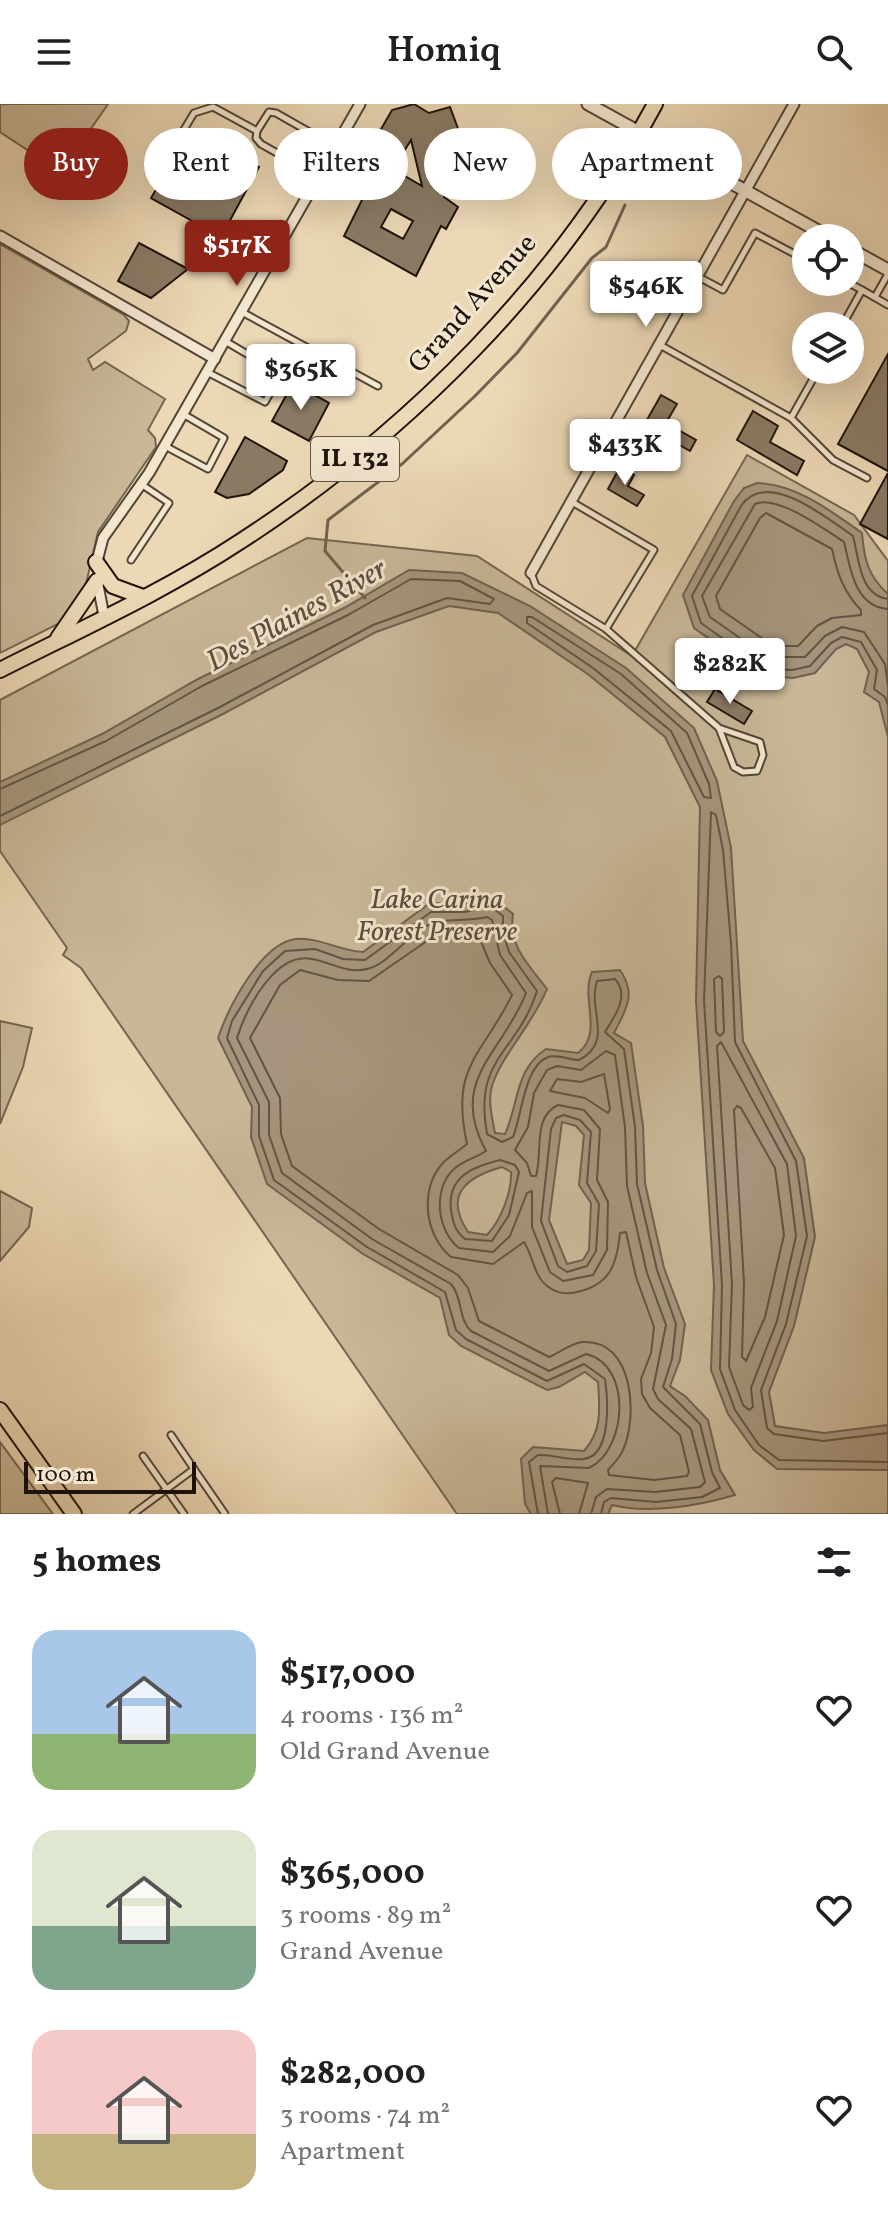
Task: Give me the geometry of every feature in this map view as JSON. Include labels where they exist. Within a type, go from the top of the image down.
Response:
[{"type":"main road","name":"Grand Avenue","points":[[641,128],[655,104]]},
{"type":"main road","name":"Grand Avenue","points":[[0,670],[143,597],[240,542],[304,498],[376,441],[473,349],[547,263],[591,200]]},
{"type":"main road","points":[[96,562],[113,586],[143,597]]},
{"type":"main road","points":[[55,642],[97,581]]},
{"type":"main road","points":[[2,1409],[74,1514]]},
{"type":"street","points":[[346,128],[360,104]]},
{"type":"street","points":[[588,104],[633,128]]},
{"type":"street","points":[[531,573],[695,275],[794,104]]},
{"type":"street","points":[[744,190],[806,224]]},
{"type":"street","points":[[104,616],[96,562],[103,538],[165,446],[305,200]]},
{"type":"street","points":[[0,236],[215,359]]},
{"type":"street","points":[[864,257],[888,272]]},
{"type":"lane","points":[[183,128],[194,113],[213,107],[252,128]]},
{"type":"lane","points":[[258,129],[269,112],[302,128]]},
{"type":"lane","points":[[695,275],[723,290],[755,233],[792,253]]},
{"type":"lane","points":[[875,297],[888,272]]},
{"type":"lane","points":[[864,291],[888,305]]},
{"type":"lane","points":[[242,312],[378,386]]},
{"type":"lane","points":[[207,372],[265,402],[281,374],[225,341]]},
{"type":"lane","points":[[657,343],[791,418],[833,460],[867,478]]},
{"type":"lane","points":[[791,418],[810,384]]},
{"type":"lane","points":[[165,446],[208,469],[224,438],[183,414]]},
{"type":"lane","points":[[131,560],[169,503],[141,484]]},
{"type":"lane","points":[[571,501],[654,550],[606,629]]},
{"type":"lane","points":[[531,573],[536,586],[606,629],[719,728],[760,742],[763,755],[757,771],[743,772],[734,767],[719,728]]},
{"type":"lane","points":[[171,1435],[225,1514]]},
{"type":"lane","points":[[143,1456],[184,1514]]},
{"type":"lane","points":[[133,1514],[142,1511],[194,1469]]},
{"type":"green space","points":[[0,104],[108,104],[91,128],[24,128],[24,148],[0,132]]},
{"type":"green space","points":[[0,244],[124,315],[129,321],[126,331],[88,359],[93,370],[105,362],[165,399],[148,430],[155,438],[156,447],[98,532],[83,597],[62,622],[0,653]]},
{"type":"green space","name":"Lake Carina Forest Preserve","points":[[747,455],[854,515],[888,561],[888,1514],[457,1514],[81,968],[63,955],[67,948],[0,851],[0,700],[307,538],[477,556],[632,656]]},
{"type":"green space","points":[[0,1021],[32,1028],[23,1067],[0,1124]]},
{"type":"green space","points":[[0,1191],[32,1208],[29,1227],[0,1261]]},
{"type":"green space","points":[[0,1442],[53,1514],[0,1514]]},
{"type":"water","points":[[757,483],[799,493],[862,533],[868,566],[888,594],[888,737],[879,702],[864,692],[869,672],[857,649],[846,644],[836,649],[815,673],[793,678],[761,675],[694,628],[683,595],[734,501],[744,488]]},
{"type":"water","points":[[409,570],[462,573],[530,606],[626,668],[694,728],[717,781],[731,848],[743,1041],[804,1158],[815,1237],[794,1326],[769,1392],[775,1426],[824,1433],[888,1425],[888,1470],[777,1469],[754,1450],[728,1414],[711,1370],[714,1285],[696,1001],[700,807],[665,737],[589,675],[498,613],[449,606],[376,632],[223,714],[0,825],[0,782],[102,734],[198,679],[344,608]]},
{"type":"water","points":[[492,897],[513,914],[517,945],[547,989],[493,1083],[490,1102],[495,1133],[505,1134],[523,1077],[536,1057],[546,1049],[578,1053],[586,1045],[591,1025],[588,993],[592,972],[620,970],[625,979],[628,1002],[614,1033],[631,1043],[643,1126],[645,1183],[664,1268],[685,1324],[680,1360],[670,1386],[685,1396],[708,1420],[720,1470],[735,1495],[674,1508],[642,1509],[612,1505],[608,1514],[531,1514],[525,1504],[521,1459],[533,1447],[584,1451],[597,1427],[598,1382],[585,1372],[559,1387],[547,1390],[461,1346],[449,1335],[440,1298],[363,1254],[267,1184],[251,1137],[252,1107],[218,1038],[229,1010],[248,979],[270,952],[283,943],[305,939],[363,952],[430,903],[464,904]],"holes":[[[562,1122],[576,1126],[584,1135],[579,1185],[591,1203],[589,1250],[583,1260],[567,1264],[549,1220]],[[502,1167],[511,1172],[508,1197],[501,1214],[487,1235],[468,1232],[458,1207],[462,1189],[478,1176]]]},
{"type":"building","points":[[414,104],[429,113],[450,107],[458,128],[424,128],[424,200],[448,200],[458,207],[446,229],[441,226],[416,276],[344,236],[362,200],[408,200],[408,178],[422,186],[411,140],[408,145],[408,128],[382,128],[392,110]],"holes":[[[391,209],[413,221],[403,239],[381,227]]]},
{"type":"building","points":[[155,200],[241,200],[221,237]]},
{"type":"building","points":[[139,243],[188,269],[151,298],[118,281]]},
{"type":"building","points":[[888,354],[888,471],[838,444]]},
{"type":"building","points":[[293,383],[329,403],[309,441],[272,421]]},
{"type":"building","points":[[661,395],[677,404],[666,423],[696,440],[690,451],[644,425]]},
{"type":"building","points":[[753,411],[778,426],[770,442],[804,461],[797,475],[737,440]]},
{"type":"building","points":[[245,437],[287,461],[283,470],[249,494],[227,498],[215,492]]},
{"type":"building","points":[[620,467],[634,475],[628,486],[644,495],[637,506],[608,489]]},
{"type":"building","points":[[888,473],[888,539],[860,524]]},
{"type":"building","points":[[715,689],[752,711],[744,724],[707,702]]},
{"type":"waterway","name":"Des Plaines River","points":[[365,598],[325,551],[328,520],[402,464],[517,353],[592,258],[606,247],[625,205]]}]
